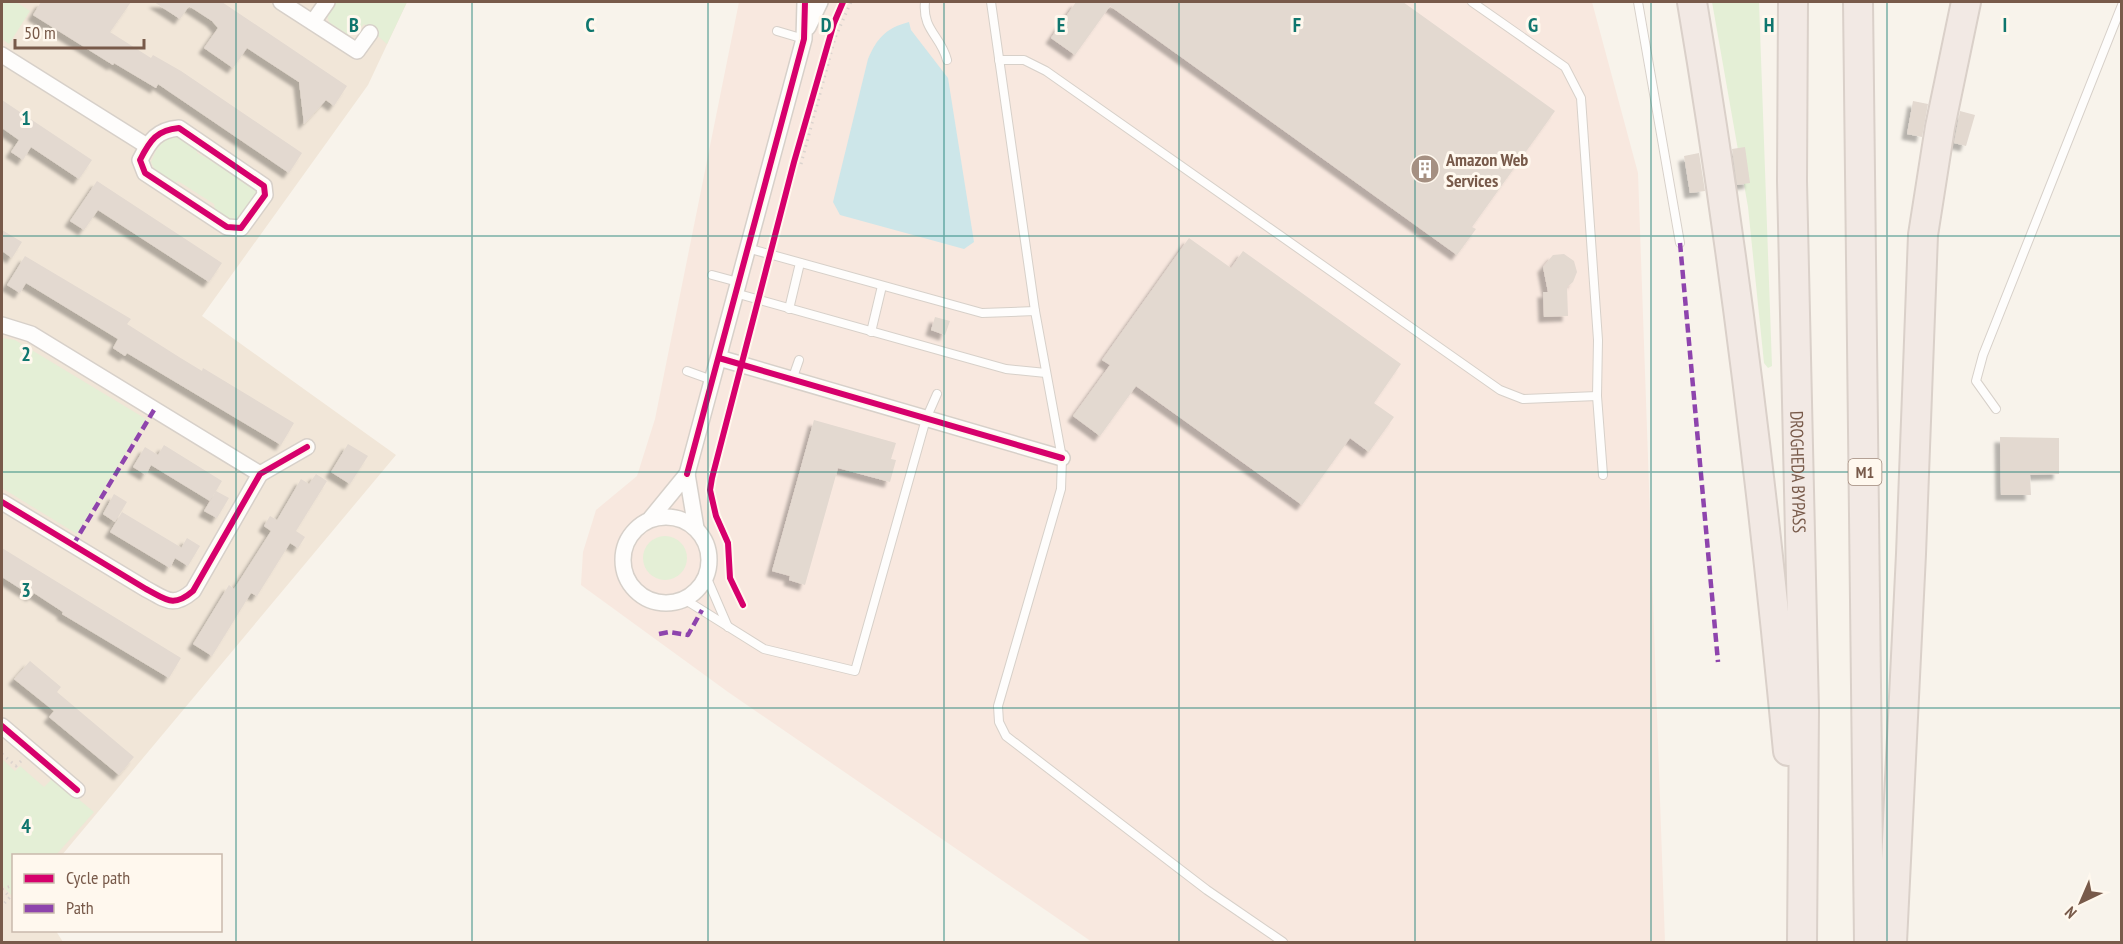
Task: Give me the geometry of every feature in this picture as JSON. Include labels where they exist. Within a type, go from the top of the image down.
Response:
[{"type":"highway","points":[[1692,2],[1720,168],[1768,536],[1802,905]]},
{"type":"highway","name":"DROGHEDA BYPASS","points":[[1793,2],[1792,181],[1804,711],[1802,942]]},
{"type":"highway","name":"M1","points":[[1858,2],[1869,942]]},
{"type":"highway","points":[[1892,942],[1911,554],[1923,235],[1941,117],[1966,2]]},
{"type":"street","points":[[281,2],[357,51],[370,33]]},
{"type":"street","points":[[313,22],[327,2]]},
{"type":"street","points":[[805,36],[806,2]]},
{"type":"street","points":[[687,474],[651,518],[639,525],[629,536],[624,549],[622,563],[633,589],[658,603],[672,603],[684,599],[694,593],[706,576],[709,551],[696,528],[687,474],[805,36],[820,2]]},
{"type":"street","points":[[2,55],[147,146]]},
{"type":"street","points":[[179,128],[264,186],[265,195],[241,228],[227,227],[145,173],[140,160],[147,146],[163,130],[179,128]]},
{"type":"street","points":[[2,325],[31,334],[260,474]]},
{"type":"street","points":[[718,358],[1062,458]]},
{"type":"street","points":[[2,502],[146,589],[170,602],[182,601],[193,591],[260,474],[307,447]]},
{"type":"street","points":[[651,518],[675,517],[696,528]]},
{"type":"street","points":[[2,726],[77,790]]},
{"type":"lane","points":[[925,2],[926,22],[944,51],[946,60]]},
{"type":"lane","points":[[991,2],[1035,311],[1062,458],[1061,489],[998,706],[999,722],[1006,736],[1207,890],[1283,942]]},
{"type":"lane","points":[[1472,2],[1565,68],[1581,98],[1598,340],[1597,396],[1603,475]]},
{"type":"lane","points":[[1638,2],[1680,243]]},
{"type":"lane","points":[[1996,409],[1976,381],[1983,355],[2121,5]]},
{"type":"lane","points":[[777,31],[805,36]]},
{"type":"lane","points":[[999,60],[1024,60],[1046,71],[1500,390],[1523,399],[1597,396]]},
{"type":"lane","points":[[747,248],[982,313],[1035,311]]},
{"type":"lane","points":[[789,309],[800,263]]},
{"type":"lane","points":[[712,275],[789,309],[1006,369],[1046,373]]},
{"type":"lane","points":[[871,332],[882,285]]},
{"type":"lane","points":[[792,380],[800,360]]},
{"type":"lane","points":[[687,371],[712,380]]},
{"type":"lane","points":[[684,599],[764,649],[855,671],[926,420],[937,394]]},
{"type":"lane","points":[[706,576],[728,627]]},
{"type":"path","points":[[797,163],[834,22],[843,2]]},
{"type":"path","points":[[797,163],[835,38],[851,2]]},
{"type":"path","points":[[2,889],[10,897],[2,906]]},
{"type":"shaded area","points":[[2,2],[407,2],[368,85],[202,316],[396,455],[63,854],[12,854],[12,932],[57,932],[63,942],[2,942]]},
{"type":"shaded area","points":[[739,2],[1592,2],[1638,173],[1665,942],[1092,942],[728,692],[581,585],[583,552],[596,510],[637,476],[655,419]]},
{"type":"green space","points":[[2,2],[16,2],[30,11],[9,44],[2,39]]},
{"type":"green space","points":[[334,2],[407,2],[387,44],[364,24],[356,33],[348,35],[329,22],[326,12]]},
{"type":"green space","points":[[1712,2],[1759,2],[1772,366],[1768,368],[1764,363],[1748,207]]},
{"type":"green space","points":[[169,136],[182,136],[196,145],[197,153],[255,186],[257,197],[243,219],[230,222],[216,213],[214,204],[178,181],[171,184],[157,175],[151,162],[157,148]]},
{"type":"green space","points":[[2,338],[15,340],[146,419],[77,534],[2,488]]},
{"type":"green space","points":[[665,536],[674,537],[681,542],[686,549],[686,567],[681,574],[674,579],[665,580],[656,579],[649,574],[644,567],[643,558],[644,549],[649,542],[656,537]]},
{"type":"green space","points":[[2,759],[15,771],[20,766],[44,787],[53,778],[94,812],[57,854],[12,854],[12,896],[2,885]]},
{"type":"water","points":[[909,22],[911,30],[948,78],[974,242],[964,249],[840,215],[833,202],[868,59],[883,35],[894,27]]},
{"type":"building","points":[[41,2],[131,2],[110,32],[151,58],[153,55],[181,71],[302,153],[289,173],[158,84],[156,88],[114,63],[113,65],[33,15]]},
{"type":"building","points":[[154,2],[222,2],[347,86],[334,106],[326,100],[304,124],[299,82],[247,48],[233,68],[204,48],[218,28],[212,21],[189,6],[180,19]]},
{"type":"building","name":"Amazon Web Services","points":[[1076,2],[1403,2],[1555,111],[1472,227],[1476,229],[1457,255],[1110,6],[1075,55],[1051,38]]},
{"type":"building","points":[[2,100],[92,160],[79,179],[31,147],[23,160],[11,152],[19,140],[2,128]]},
{"type":"building","points":[[1913,101],[1928,104],[1922,137],[1907,134]]},
{"type":"building","points":[[1960,111],[1975,115],[1966,146],[1954,143]]},
{"type":"building","points":[[1745,147],[1750,183],[1737,185],[1732,149]]},
{"type":"building","points":[[1699,153],[1705,191],[1690,193],[1684,156]]},
{"type":"building","points":[[97,181],[222,263],[209,282],[98,210],[84,230],[70,221]]},
{"type":"building","points":[[2,230],[22,242],[12,258],[2,251]]},
{"type":"building","points":[[1189,238],[1231,268],[1243,251],[1401,364],[1374,403],[1394,417],[1369,452],[1350,438],[1302,505],[1136,386],[1100,436],[1073,416],[1110,365],[1102,360]]},
{"type":"building","points":[[1564,254],[1574,261],[1577,272],[1573,282],[1567,287],[1568,316],[1544,317],[1543,292],[1548,292],[1543,267],[1553,255]]},
{"type":"building","points":[[25,256],[131,319],[127,324],[179,357],[202,371],[203,368],[294,423],[281,445],[127,353],[125,356],[113,348],[118,339],[26,283],[20,293],[7,285]]},
{"type":"building","points":[[935,317],[950,321],[945,335],[931,330]]},
{"type":"building","points":[[814,420],[896,443],[891,459],[896,460],[890,482],[838,468],[805,585],[789,580],[790,576],[772,571]]},
{"type":"building","points":[[2000,437],[2059,438],[2059,474],[2030,475],[2031,495],[2001,495]]},
{"type":"building","points":[[348,444],[368,456],[350,484],[331,472]]},
{"type":"building","points":[[164,445],[222,481],[210,501],[151,465],[146,475],[133,467],[145,447],[158,455]]},
{"type":"building","points":[[316,474],[327,481],[296,531],[305,537],[298,548],[290,543],[257,596],[251,593],[212,656],[193,644],[229,585],[234,589],[271,531],[264,526],[270,516],[277,520],[301,479],[309,484]]},
{"type":"building","points":[[216,491],[229,498],[217,518],[204,511]]},
{"type":"building","points":[[114,494],[127,502],[115,522],[103,514]]},
{"type":"building","points":[[122,512],[181,548],[187,538],[200,546],[188,566],[175,558],[170,568],[110,532]]},
{"type":"building","points":[[2,548],[181,658],[169,678],[62,614],[63,612],[34,593],[32,596],[2,577]]},
{"type":"building","points":[[30,661],[61,687],[57,692],[134,757],[119,775],[49,717],[54,711],[14,679]]},
{"type":"marked path","points":[[1680,243],[1718,662]]},
{"type":"marked path","points":[[73,545],[154,410]]},
{"type":"marked path","points":[[659,634],[669,632],[688,635],[702,610]]},
{"type":"cycle path","points":[[687,474],[804,39],[805,2]]},
{"type":"cycle path","points":[[743,605],[730,578],[728,543],[716,516],[710,490],[794,162],[834,23],[843,2]]},
{"type":"cycle path","points":[[179,128],[264,186],[265,195],[241,228],[227,227],[145,173],[140,160],[147,147],[155,137],[165,131],[179,128]]},
{"type":"cycle path","points":[[719,358],[1062,458]]},
{"type":"cycle path","points":[[2,502],[146,589],[165,599],[175,601],[193,591],[260,474],[307,447]]},
{"type":"cycle path","points":[[2,726],[77,790]]},
{"type":"place","name":"Amazon Web Services","points":[[1425,169]]}]
